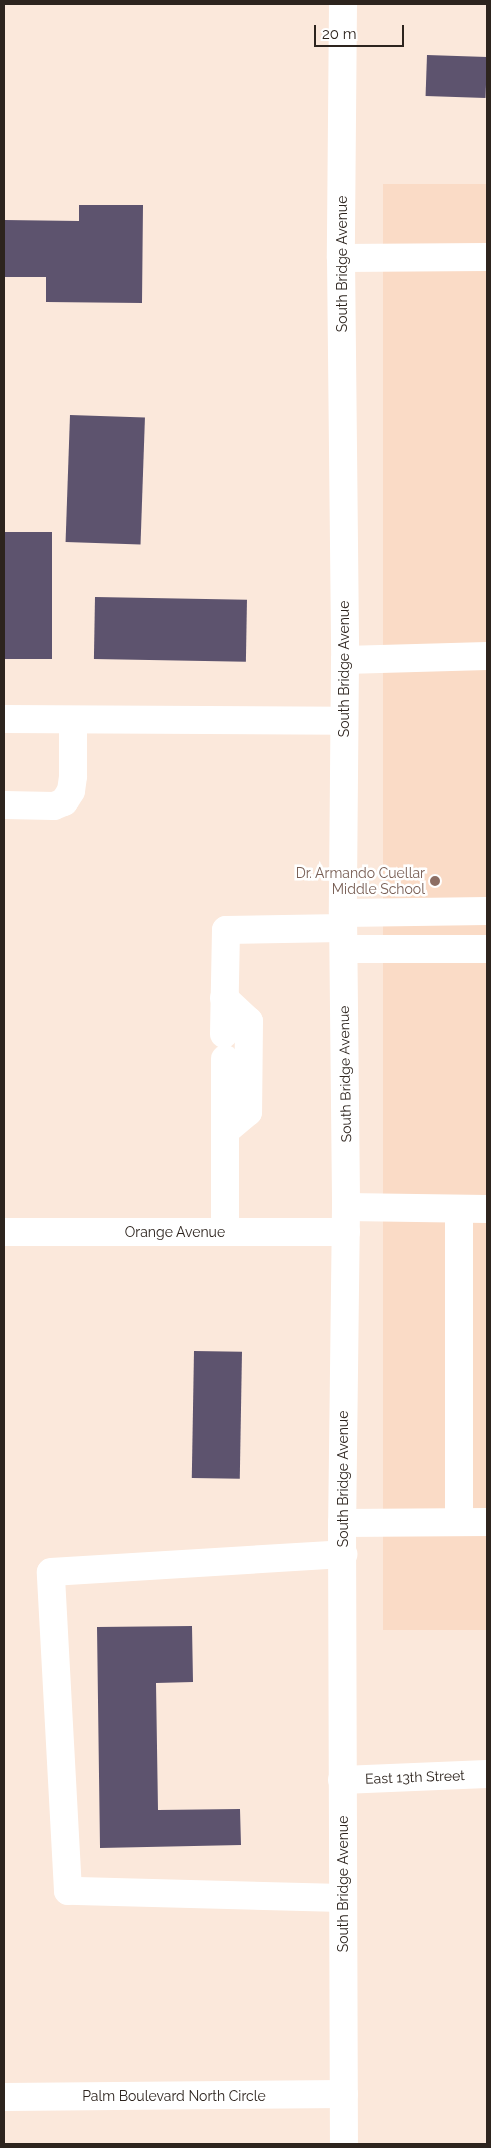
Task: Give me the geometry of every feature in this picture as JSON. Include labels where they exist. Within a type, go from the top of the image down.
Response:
[{"type":"street","name":"South Bridge Avenue","points":[[343,4],[341,258],[345,660],[343,721],[343,930],[346,1220],[342,1523],[344,2144]]},
{"type":"street","points":[[341,258],[487,257]]},
{"type":"street","points":[[345,660],[487,656]]},
{"type":"street","points":[[4,719],[343,721]]},
{"type":"street","points":[[4,805],[54,806],[64,802],[71,791],[73,776],[73,720]]},
{"type":"street","points":[[225,1232],[224,998],[226,930],[343,930],[487,911]]},
{"type":"street","points":[[343,930],[487,949]]},
{"type":"street","points":[[224,998],[249,1021],[248,1112],[225,1131]]},
{"type":"street","points":[[459,1208],[459,1522]]},
{"type":"street","name":"Orange Avenue","points":[[4,1232],[225,1232],[459,1208],[487,1208]]},
{"type":"street","points":[[342,1523],[487,1522]]},
{"type":"street","points":[[342,1898],[68,1891],[51,1572],[343,1554]]},
{"type":"street","name":"East 13th Street","points":[[342,1780],[487,1774]]},
{"type":"street","name":"Palm Boulevard North Circle","points":[[4,2097],[344,2094]]},
{"type":"shaded area","name":"Dr. Armando Cuellar Middle School","points":[[383,184],[487,184],[487,1630],[383,1630]]},
{"type":"building","points":[[427,55],[487,57],[486,98],[426,96]]},
{"type":"building","points":[[79,205],[143,205],[142,303],[46,302],[46,277],[4,277],[4,220],[79,221]]},
{"type":"building","points":[[70,415],[145,418],[141,545],[66,542]]},
{"type":"building","points":[[4,532],[52,532],[52,659],[4,659]]},
{"type":"building","points":[[95,597],[247,600],[246,662],[94,659]]},
{"type":"building","points":[[194,1351],[242,1352],[240,1479],[192,1478]]},
{"type":"building","points":[[192,1626],[193,1682],[156,1683],[158,1810],[240,1809],[241,1845],[100,1848],[97,1627]]},
{"type":"place","name":"Dr. Armando Cuellar Middle School","points":[[435,881]]}]
